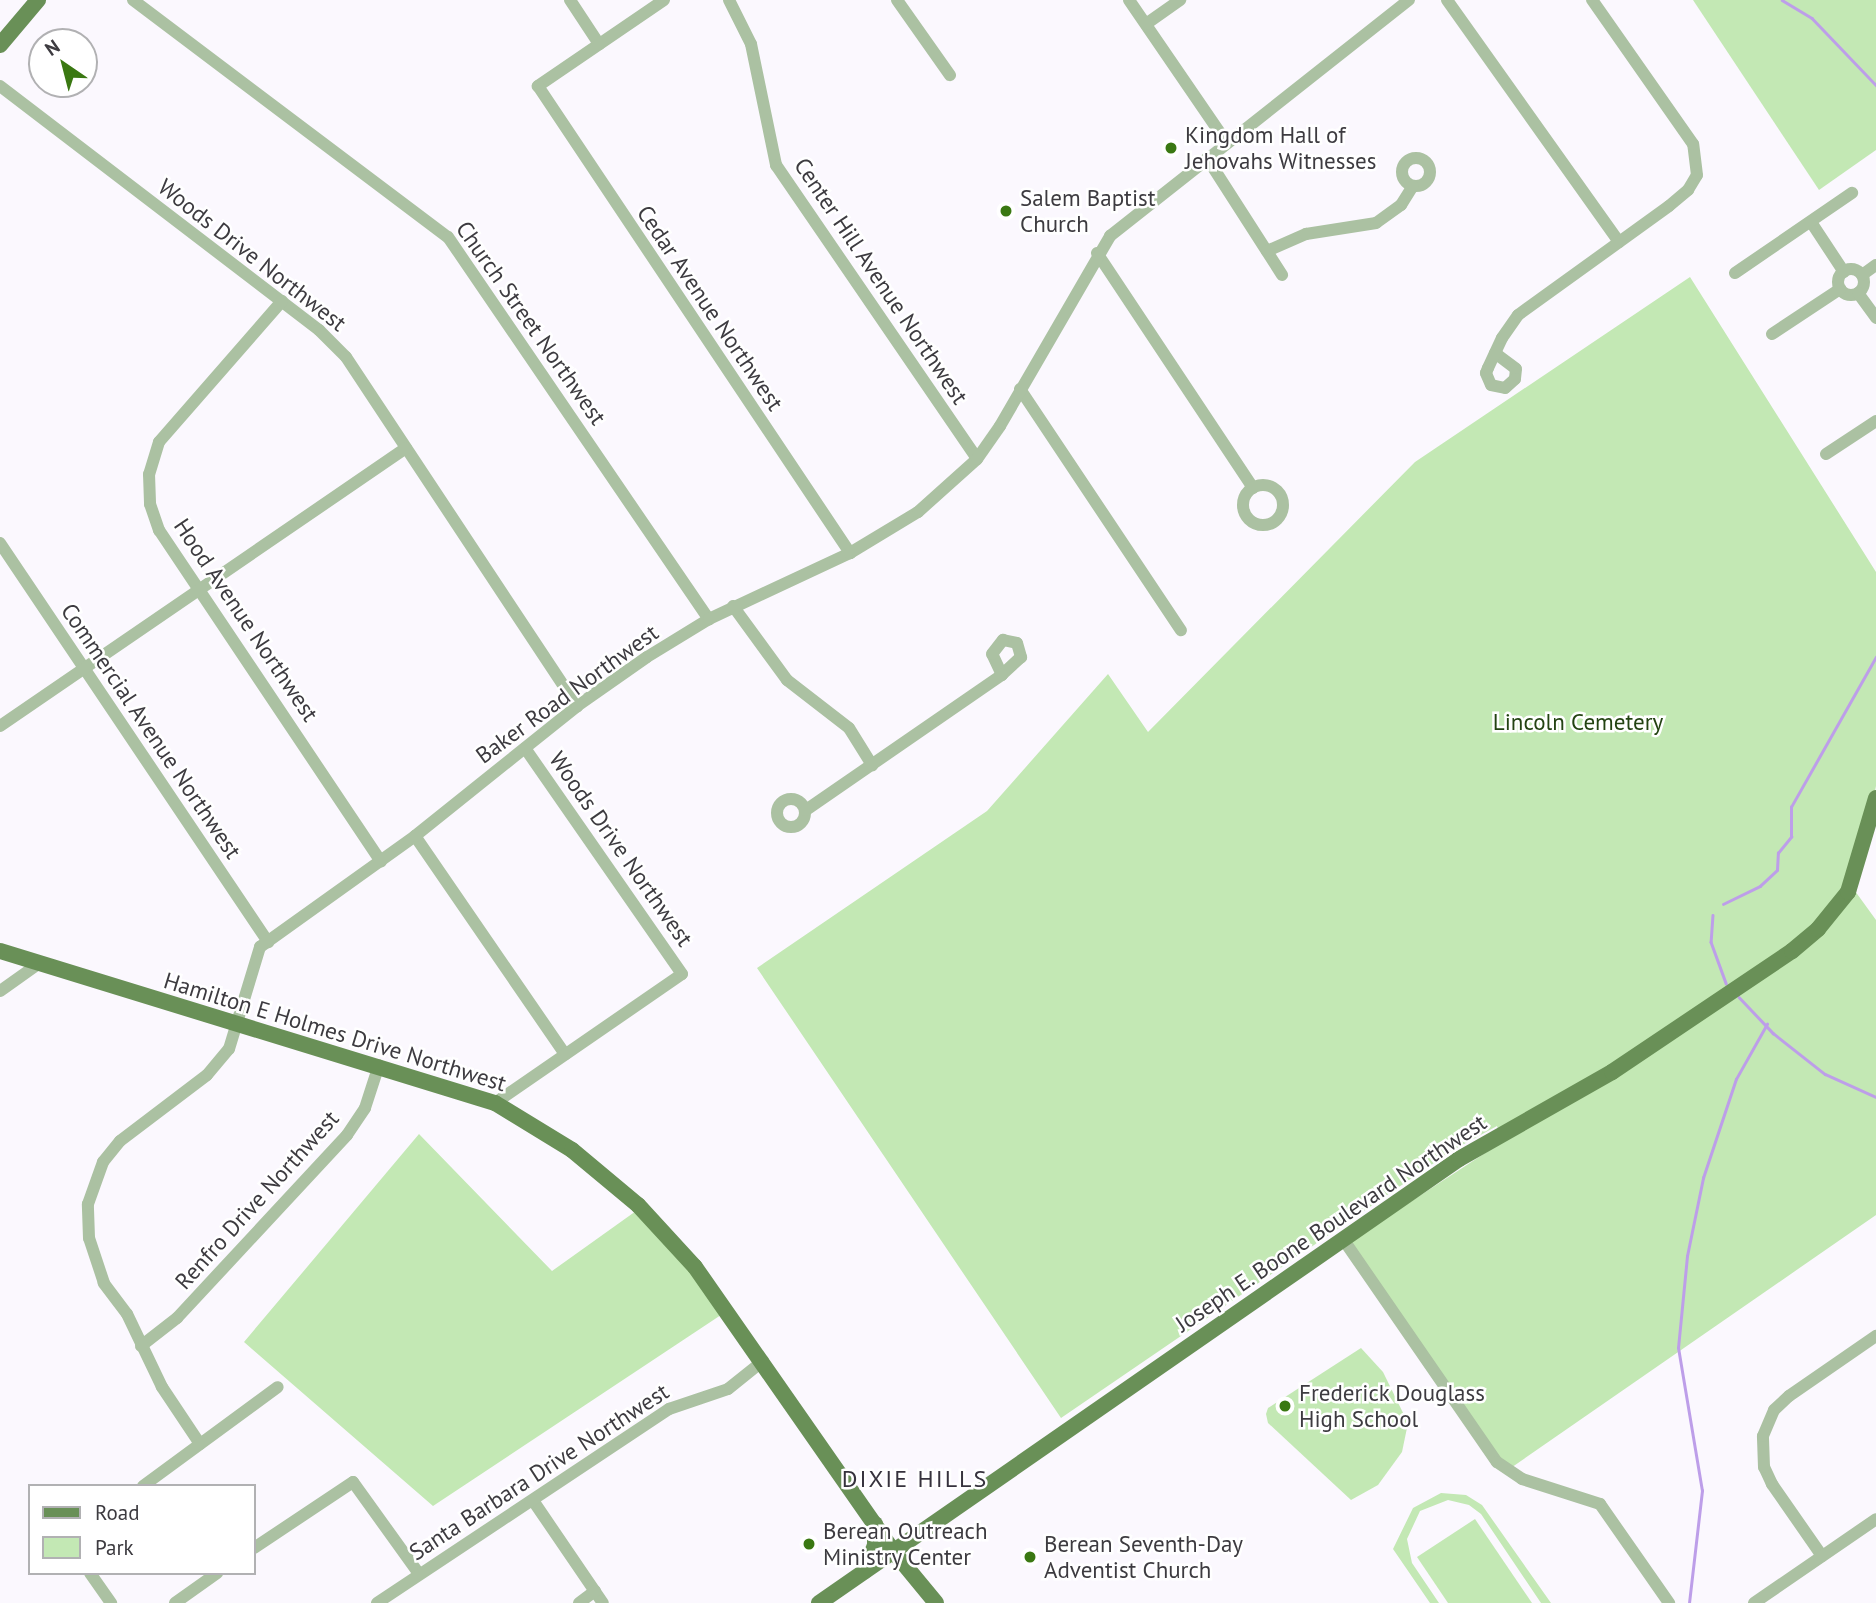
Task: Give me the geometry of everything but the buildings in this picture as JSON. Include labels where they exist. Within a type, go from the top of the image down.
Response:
[{"type":"main road","points":[[0,45],[38,0]]},
{"type":"main road","name":"Joseph E. Boone Boulevard Northwest","points":[[819,1603],[1459,1159],[1665,1038],[1818,929],[1848,892],[1876,798]]},
{"type":"main road","name":"Hamilton E Holmes Drive Northwest","points":[[0,951],[495,1102],[572,1150],[638,1205],[695,1267],[894,1552],[936,1603]]},
{"type":"main road","points":[[875,1524],[898,1533],[927,1529],[913,1554],[914,1577],[889,1570],[865,1572],[875,1545],[875,1524]]},
{"type":"street","name":"Church Street Northwest","points":[[133,0],[447,237],[709,619]]},
{"type":"street","points":[[570,0],[599,44],[664,0]]},
{"type":"street","name":"Center Hill Avenue Northwest","points":[[729,0],[751,44],[776,165],[976,459]]},
{"type":"street","points":[[897,0],[950,75]]},
{"type":"street","points":[[1129,0],[1227,143]]},
{"type":"street","points":[[1146,24],[1180,0]]},
{"type":"street","name":"Baker Road Northwest","points":[[200,1444],[141,1346],[93,1256],[87,1221],[92,1186],[120,1141],[217,1065],[239,1024],[260,947],[415,836],[577,706],[709,619],[850,553],[918,512],[976,459],[1020,389],[1097,253],[1129,218],[1409,0]]},
{"type":"street","points":[[1447,0],[1619,242]]},
{"type":"street","points":[[1495,353],[1518,315],[1688,190],[1698,164],[1693,144],[1592,0]]},
{"type":"street","name":"Cedar Avenue Northwest","points":[[599,44],[538,86],[850,553]]},
{"type":"street","name":"Woods Drive Northwest","points":[[0,86],[282,301],[346,358],[577,706]]},
{"type":"street","points":[[1207,158],[1282,275]]},
{"type":"street","points":[[1267,251],[1306,234],[1376,223],[1401,205],[1413,186]]},
{"type":"street","points":[[1735,273],[1852,193]]},
{"type":"street","points":[[1811,222],[1844,272]]},
{"type":"street","points":[[1097,253],[1252,488]]},
{"type":"street","points":[[1862,275],[1876,265]]},
{"type":"street","points":[[1856,270],[1862,275],[1863,287],[1858,293],[1851,295],[1840,289],[1839,278],[1844,272],[1856,270]]},
{"type":"street","points":[[1772,334],[1840,289]]},
{"type":"street","points":[[1858,293],[1876,318]]},
{"type":"street","name":"Hood Avenue Northwest","points":[[282,301],[170,428],[152,460],[148,489],[153,518],[198,590],[382,861]]},
{"type":"street","points":[[1020,389],[1181,630]]},
{"type":"street","points":[[1826,454],[1876,421]]},
{"type":"street","points":[[0,726],[406,447]]},
{"type":"street","name":"Commercial Avenue Northwest","points":[[0,543],[268,942]]},
{"type":"street","points":[[733,606],[787,680],[849,728],[872,765]]},
{"type":"street","points":[[806,810],[1002,675]]},
{"type":"street","name":"Woods Drive Northwest","points":[[525,748],[682,974],[565,1054]]},
{"type":"street","points":[[415,836],[565,1054],[495,1102]]},
{"type":"street","points":[[0,991],[38,964]]},
{"type":"street","name":"Renfro Drive Northwest","points":[[141,1346],[177,1318],[347,1135],[365,1108],[379,1065]]},
{"type":"street","points":[[1343,1239],[1497,1462],[1522,1479],[1600,1504],[1668,1603]]},
{"type":"street","points":[[1822,1556],[1772,1484],[1764,1467],[1763,1436],[1774,1410],[1789,1396],[1876,1336]]},
{"type":"street","name":"Santa Barbara Drive Northwest","points":[[377,1603],[534,1502],[669,1409],[728,1388],[763,1361]]},
{"type":"street","points":[[145,1484],[278,1387]]},
{"type":"street","points":[[256,1547],[353,1482],[419,1574]]},
{"type":"street","points":[[534,1502],[603,1603]]},
{"type":"street","points":[[1754,1603],[1876,1519]]},
{"type":"street","points":[[91,1575],[111,1603]]},
{"type":"street","points":[[175,1603],[214,1575]]},
{"type":"street","points":[[579,1603],[595,1591]]},
{"type":"green space","points":[[1693,0],[1876,0],[1876,150],[1819,190]]},
{"type":"green space","name":"Lincoln Cemetery","points":[[1690,277],[1876,572],[1876,786],[1855,891],[1876,920],[1876,1215],[1505,1472],[1349,1242],[1502,1142],[1497,1126],[1453,1150],[1061,1418],[757,968],[987,811],[1108,674],[1148,732],[1415,462]]},
{"type":"green space","points":[[419,1134],[552,1271],[636,1211],[730,1309],[433,1506],[244,1342]]},
{"type":"green space","points":[[1361,1348],[1383,1372],[1408,1423],[1402,1452],[1378,1485],[1351,1500],[1268,1423],[1266,1414],[1268,1408]]},
{"type":"green space","points":[[1441,1493],[1466,1495],[1482,1505],[1551,1603],[1541,1603],[1481,1514],[1469,1505],[1448,1500],[1420,1511],[1407,1539],[1412,1563],[1439,1603],[1430,1603],[1393,1549],[1413,1508]]},
{"type":"green space","points":[[1475,1519],[1532,1603],[1448,1603],[1417,1557]]},
{"type":"waterway","points":[[1782,0],[1812,18],[1876,85]]},
{"type":"waterway","points":[[1723,904],[1760,886],[1777,870],[1778,853],[1791,837],[1791,807],[1876,657]]},
{"type":"waterway","points":[[1713,915],[1711,942],[1726,983]]},
{"type":"waterway","points":[[1739,997],[1773,1033],[1825,1074],[1876,1097]]},
{"type":"waterway","points":[[1689,1603],[1702,1491],[1678,1348],[1687,1256],[1703,1178],[1736,1079],[1767,1024]]},
{"type":"place","name":"Kingdom Hall of Jehovahs Witnesses","points":[[1171,148]]},
{"type":"place","name":"Salem Baptist Church","points":[[1006,211]]},
{"type":"place","name":"Frederick Douglass High School","points":[[1285,1406]]},
{"type":"place","name":"Berean Outreach Ministry Center","points":[[809,1544]]},
{"type":"place","name":"Berean Seventh-Day Adventist Church","points":[[1030,1557]]},
{"type":"district","name":"DIXIE HILLS","points":[[915,1479]]}]
